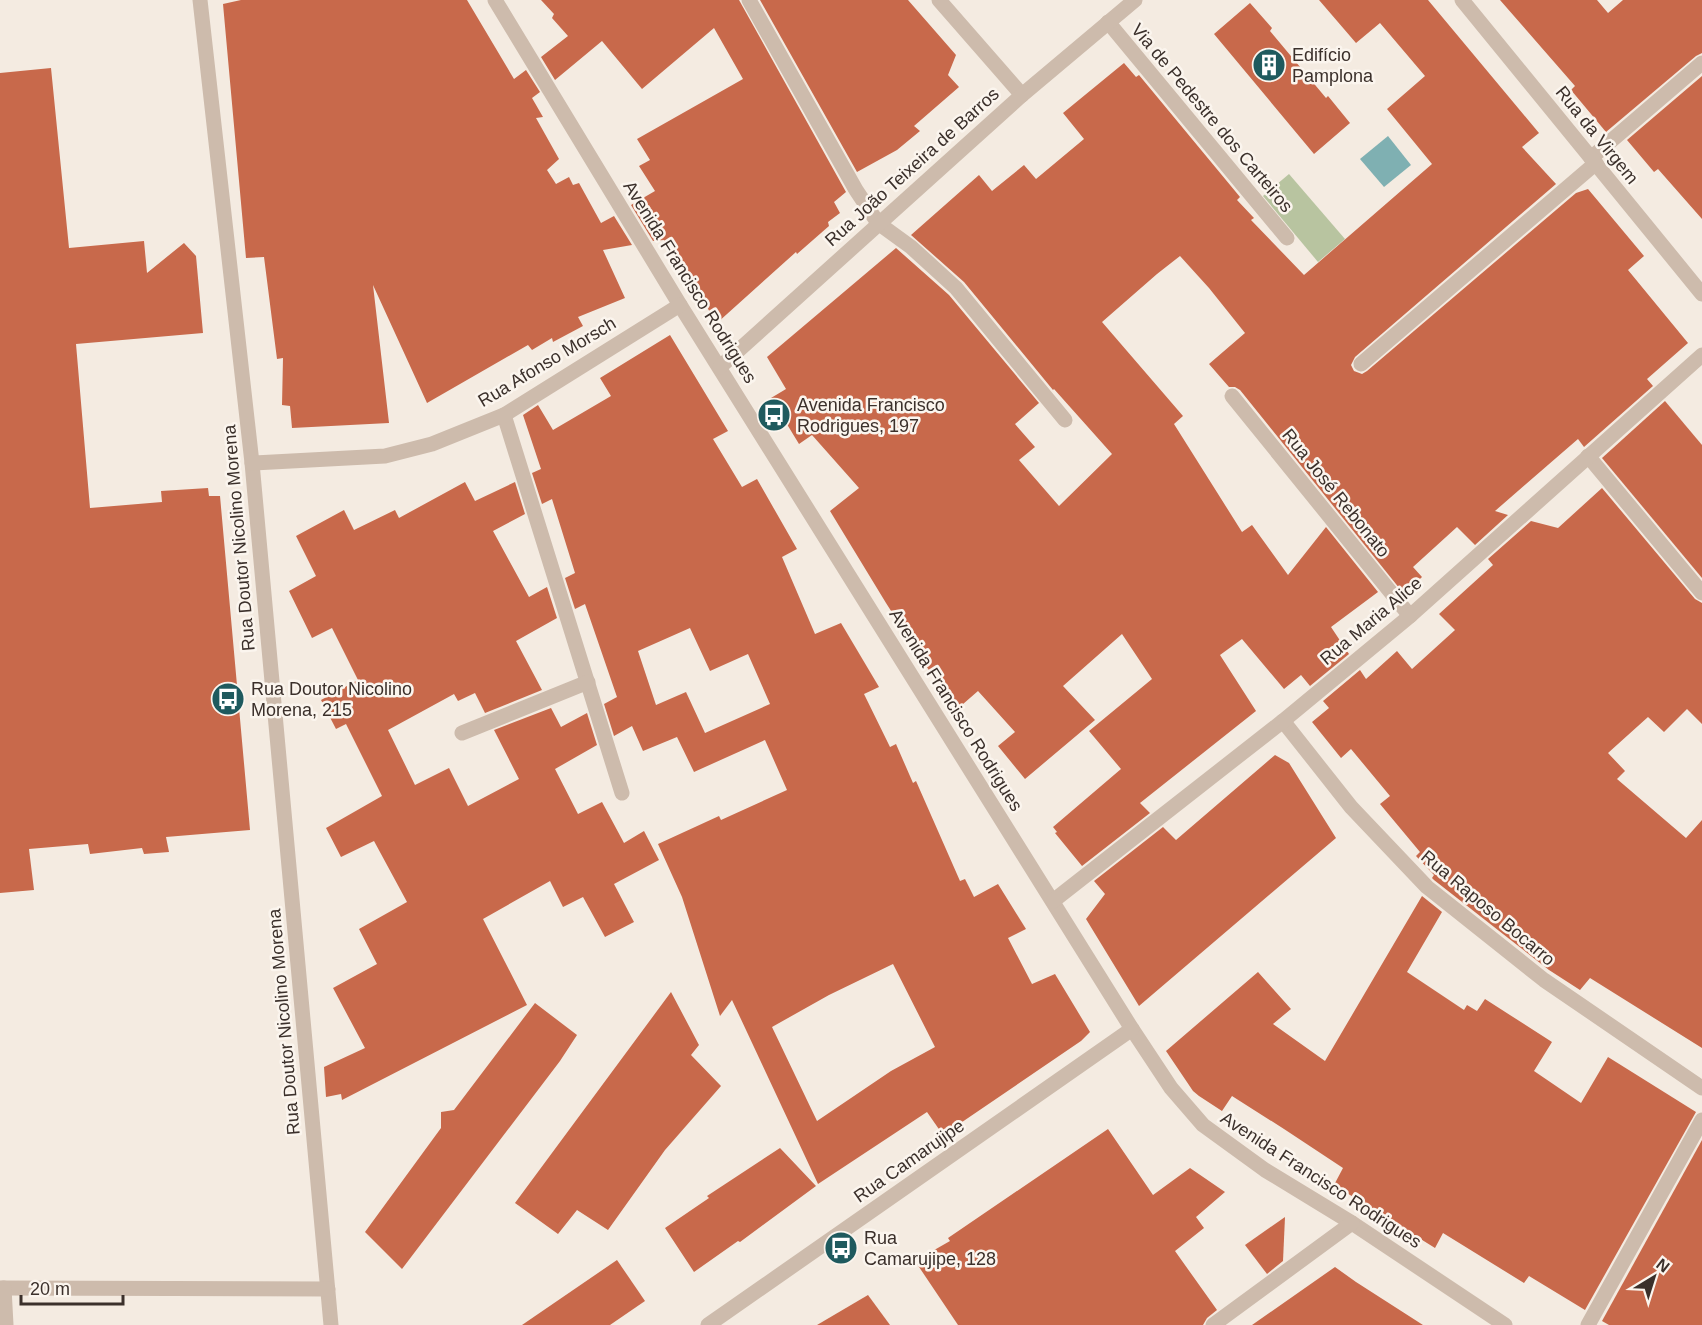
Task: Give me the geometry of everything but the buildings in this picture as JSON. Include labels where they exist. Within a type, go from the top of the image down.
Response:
[{"type":"street","name":"Rua Doutor Nicolino Morena","points":[[200,0],[252,463],[331,1325]]},
{"type":"street","name":"Avenida Francisco Rodrigues","points":[[495,0],[680,305],[1171,1088],[1203,1125],[1265,1170],[1353,1223],[1505,1325]]},
{"type":"street","points":[[749,0],[856,190],[878,223],[911,247],[956,288],[1065,420]]},
{"type":"street","points":[[939,0],[1022,95]]},
{"type":"street","name":"Rua João Teixeira de Barros","points":[[720,367],[1022,95],[1135,0]]},
{"type":"street","name":"Rua da Virgem","points":[[1462,0],[1702,294]]},
{"type":"street","name":"Via de Pedestre dos Carteiros","points":[[1108,22],[1287,238]]},
{"type":"street","points":[[1361,364],[1702,63]]},
{"type":"street","name":"Rua Afonso Morsch","points":[[252,463],[386,456],[432,444],[504,415],[680,305]]},
{"type":"street","name":"Rua Maria Alice","points":[[1053,901],[1283,721],[1410,616],[1702,356]]},
{"type":"street","name":"Rua José Rebonato","points":[[1232,396],[1410,616]]},
{"type":"street","points":[[504,415],[622,793]]},
{"type":"street","points":[[1588,456],[1702,593]]},
{"type":"street","points":[[462,733],[588,682]]},
{"type":"street","name":"Rua Raposo Bocarro","points":[[1283,721],[1350,807],[1427,887],[1544,980],[1702,1088]]},
{"type":"street","name":"Rua Camarujipe","points":[[708,1325],[1132,1029]]},
{"type":"street","points":[[1588,1325],[1702,1120]]},
{"type":"street","points":[[1213,1325],[1353,1223]]},
{"type":"street","points":[[6,1325],[2,1288],[328,1289]]},
{"type":"green space","points":[[1289,174],[1345,239],[1318,262],[1263,196]]},
{"type":"water","points":[[1388,136],[1411,165],[1384,187],[1360,159]]},
{"type":"place","name":"Edifício Pamplona","points":[[1269,65]]},
{"type":"place","name":"Avenida Francisco Rodrigues, 197","points":[[774,415]]},
{"type":"place","name":"Rua Doutor Nicolino Morena, 215","points":[[228,699]]},
{"type":"place","name":"Rua Camarujipe, 128","points":[[841,1248]]}]
